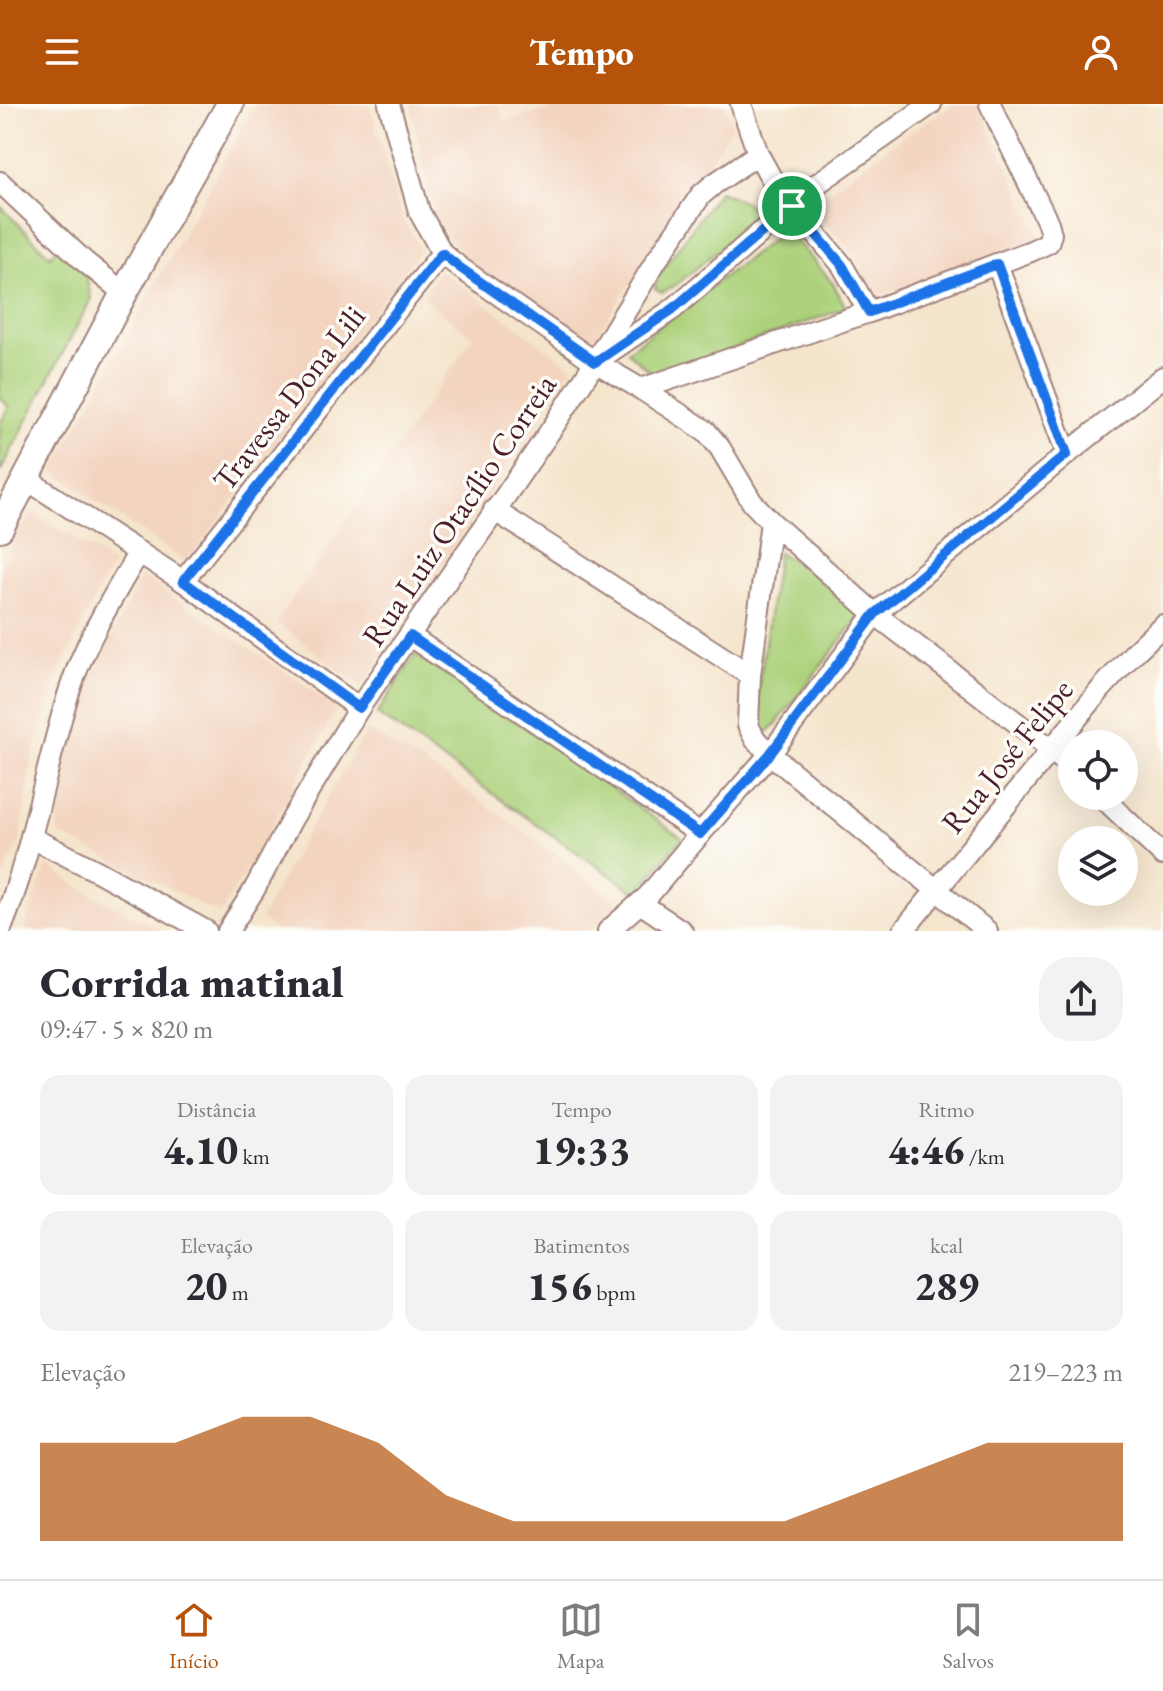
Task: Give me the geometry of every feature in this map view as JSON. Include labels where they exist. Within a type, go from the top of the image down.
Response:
[{"type":"main road","points":[[0,528],[124,293],[230,104]]},
{"type":"street","points":[[389,104],[419,211],[442,253],[595,362],[706,431],[720,448],[752,502],[771,522],[875,614],[1058,756]]},
{"type":"street","points":[[741,104],[758,154],[770,176],[842,265],[869,312]]},
{"type":"street","name":"Rua Luiz Otacílio Correia","points":[[230,930],[359,708],[595,362],[673,309],[814,186],[931,104]]},
{"type":"street","points":[[641,389],[869,312],[1048,243],[1051,234],[1048,223],[990,104]]},
{"type":"street","points":[[595,362],[656,261],[701,195],[758,154]]},
{"type":"street","points":[[0,182],[85,262],[124,293]]},
{"type":"street","name":"Travessa Dona Lili","points":[[183,581],[442,253]]},
{"type":"street","points":[[997,264],[1067,454]]},
{"type":"street","points":[[608,931],[648,896],[770,754],[875,614],[1163,377]]},
{"type":"street","points":[[26,479],[183,581],[359,708]]},
{"type":"street","points":[[494,510],[750,675]]},
{"type":"street","points":[[771,522],[750,675],[748,725],[755,739],[987,931]]},
{"type":"street","points":[[0,931],[32,838],[62,716],[88,641],[139,552]]},
{"type":"street","name":"Rua José Felipe","points":[[903,931],[1111,677],[1163,625]]},
{"type":"street","points":[[410,636],[700,834]]},
{"type":"street","points":[[1116,810],[1163,855]]},
{"type":"street","points":[[32,838],[206,931]]},
{"type":"street","points":[[640,903],[682,931]]},
{"type":"shaded area","points":[[255,104],[369,104],[402,218],[421,248],[187,563],[53,471]]},
{"type":"shaded area","points":[[411,104],[498,104],[504,121],[573,104],[725,104],[732,126],[591,344],[477,269],[436,224]]},
{"type":"shaded area","points":[[953,104],[978,104],[1040,237],[873,297],[851,250],[809,206],[902,137]]},
{"type":"shaded area","points":[[439,270],[572,367],[362,687],[276,622],[473,337],[423,298]]},
{"type":"shaded area","points":[[31,511],[114,564],[57,677],[31,762],[20,841],[0,882],[0,570]]},
{"type":"shaded area","points":[[142,576],[337,707],[220,914],[57,833],[69,741],[93,674]]},
{"type":"shaded area","points":[[367,730],[450,779],[620,904],[588,931],[276,931],[260,919]]},
{"type":"shaded area","points":[[47,864],[78,887],[161,931],[24,931]]},
{"type":"green space","points":[[719,191],[745,202],[755,210],[755,219],[676,285],[662,293],[655,289],[657,277]]},
{"type":"green space","points":[[0,206],[50,256],[61,245],[86,274],[91,299],[0,472],[0,424],[9,407],[0,398]]},
{"type":"green space","points":[[786,229],[833,283],[846,308],[661,375],[649,371],[627,351]]},
{"type":"green space","points":[[778,552],[804,567],[859,612],[856,621],[768,732],[756,725]]},
{"type":"green space","points":[[415,655],[508,715],[682,838],[636,893],[377,714]]},
{"type":"route","points":[[792,206],[842,265],[869,312],[997,264],[1067,454],[875,614],[770,754],[700,834],[410,636],[359,708],[183,581],[442,253],[595,362],[673,309],[792,206]]}]
